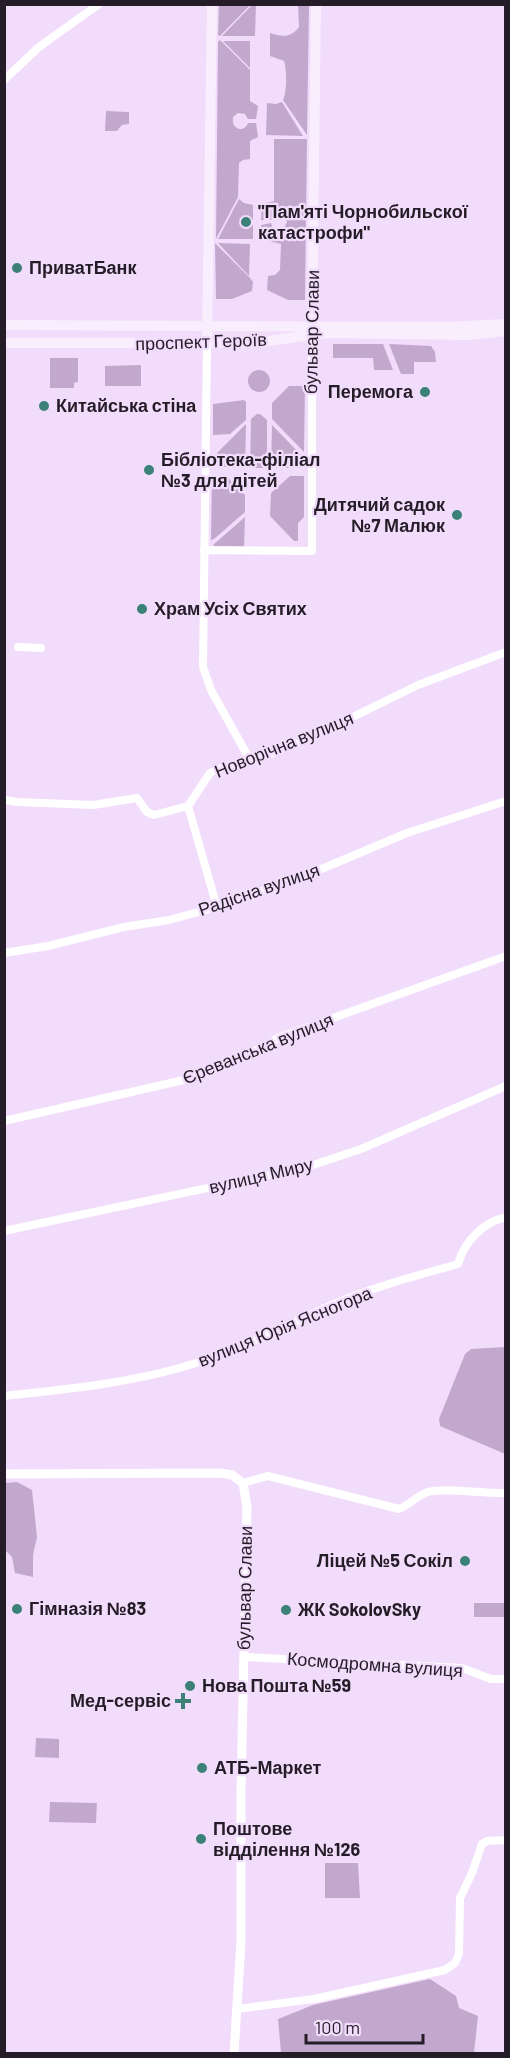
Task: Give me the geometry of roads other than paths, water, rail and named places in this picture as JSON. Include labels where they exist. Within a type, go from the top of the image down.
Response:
[{"type":"main road","points":[[207,343],[212,4]]},
{"type":"main road","name":"бульвар Слави","points":[[312,330],[316,4]]},
{"type":"main road","name":"проспект Героїв","points":[[4,325],[312,330],[506,324]]},
{"type":"main road","name":"проспект Героїв","points":[[4,344],[253,343],[312,330],[326,333],[469,335],[506,331]]},
{"type":"street","points":[[4,80],[39,47],[99,4]]},
{"type":"street","name":"бульвар Слави","points":[[204,550],[312,551],[312,330]]},
{"type":"street","points":[[207,343],[203,667],[211,690],[250,760]]},
{"type":"street","points":[[18,647],[41,648]]},
{"type":"street","name":"Новорічна вулиця","points":[[188,806],[210,773],[220,768],[250,760],[312,737],[418,685],[506,652]]},
{"type":"street","points":[[4,800],[93,805],[137,798],[147,812],[154,816],[188,806],[217,907]]},
{"type":"street","name":"Радісна вулиця","points":[[4,953],[48,946],[124,927],[169,920],[217,907],[312,873],[407,833],[506,801]]},
{"type":"street","name":"Єреванська вулиця","points":[[4,1121],[197,1077],[241,1059],[280,1037],[506,956]]},
{"type":"street","name":"вулиця Миру","points":[[4,1231],[307,1167],[361,1149],[506,1086]]},
{"type":"street","name":"вулиця Юрія Ясногора","points":[[4,1396],[140,1378],[238,1349],[334,1304],[458,1264],[462,1251],[470,1238],[491,1223],[506,1217]]},
{"type":"street","points":[[4,1474],[220,1473],[232,1475],[243,1483],[268,1476],[399,1509],[409,1505],[425,1493],[434,1491],[506,1493]]},
{"type":"street","name":"бульвар Слави","points":[[234,2054],[241,1942],[247,1508],[243,1483]]},
{"type":"street","name":"Космодромна вулиця","points":[[244,1657],[462,1668],[491,1679],[506,1679]]},
{"type":"street","points":[[237,2009],[314,1999],[452,1967],[459,1954],[460,1898],[472,1874],[482,1844],[487,1841],[506,1840]]},
{"type":"place","name":"\"Пам'яті Чорнобильскої катастрофи\"","points":[[246,222]]},
{"type":"place","name":"ПриватБанк","points":[[17,268]]},
{"type":"place","name":"Перемога","points":[[425,392]]},
{"type":"place","name":"Китайська стіна","points":[[44,406]]},
{"type":"place","name":"Бібліотека-філіал №3 для дітей","points":[[149,470]]},
{"type":"place","name":"Дитячий садок №7 Малюк","points":[[457,515]]},
{"type":"place","name":"Храм Усіх Святих","points":[[142,609]]},
{"type":"place","name":"Ліцей №5 Сокіл","points":[[465,1561]]},
{"type":"place","name":"Гімназія №83","points":[[17,1609]]},
{"type":"place","name":"ЖК SokolovSky","points":[[286,1610]]},
{"type":"place","name":"Нова Пошта №59","points":[[190,1686]]},
{"type":"place","name":"Мед-сервіс","points":[[183,1701]]},
{"type":"place","name":"АТБ-Маркет","points":[[202,1768]]},
{"type":"place","name":"Поштове відділення №126","points":[[201,1839]]}]
